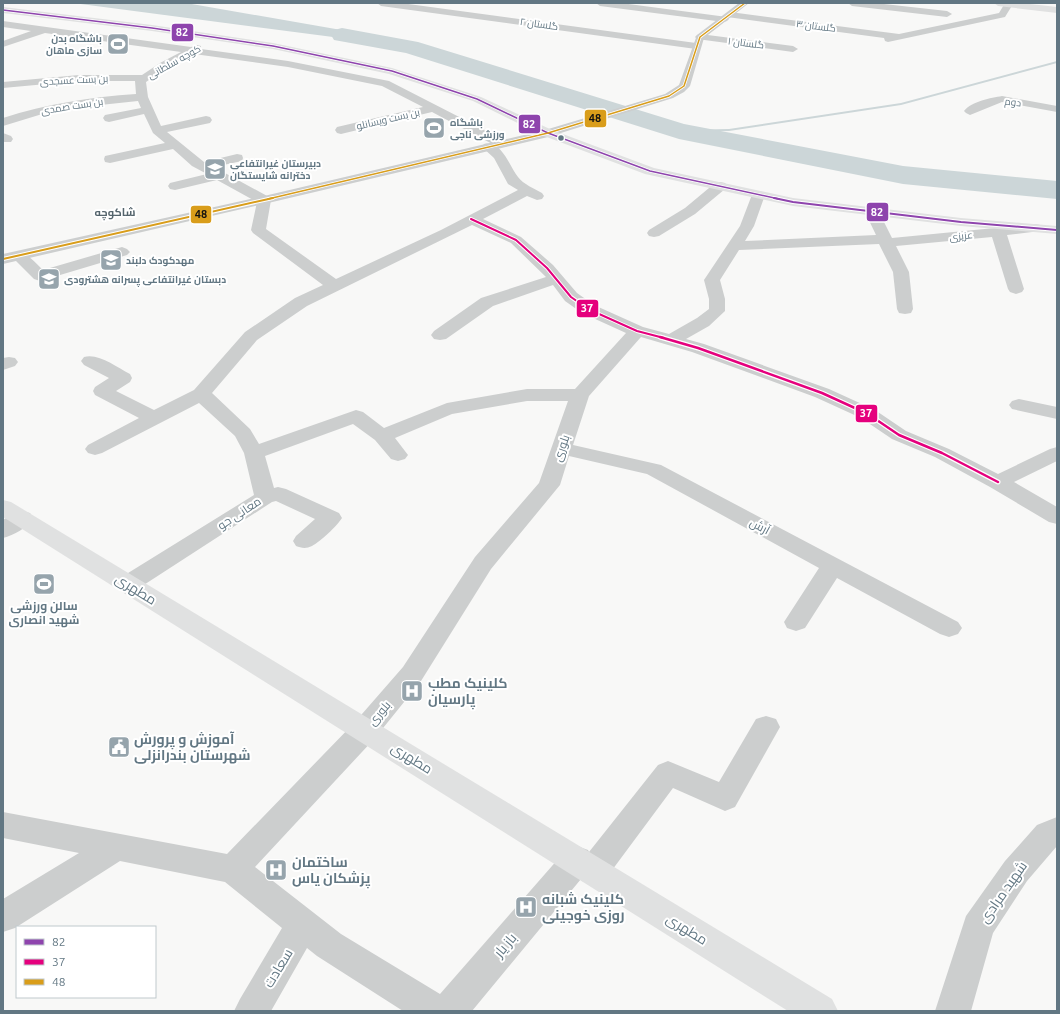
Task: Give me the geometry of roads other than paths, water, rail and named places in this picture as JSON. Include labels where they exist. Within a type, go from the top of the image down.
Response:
[{"type":"main road","points":[[998,3],[1057,8]]},
{"type":"main road","points":[[1021,3],[1057,8]]},
{"type":"main road","points":[[3,10],[273,46],[392,72],[477,99],[548,133],[650,170],[758,195],[793,202],[872,212],[961,222],[1057,230]]},
{"type":"main road","name":"مطهری","points":[[9,519],[128,584],[820,1011]]},
{"type":"street","name":"گلستان ۲","points":[[381,3],[698,42]]},
{"type":"street","name":"گلستان ۳","points":[[600,3],[633,5],[902,37]]},
{"type":"street","points":[[3,259],[264,200],[548,133],[669,96],[684,86],[698,42],[745,3]]},
{"type":"street","points":[[852,3],[947,14]]},
{"type":"street","points":[[868,42],[902,37],[1002,15],[1009,4]]},
{"type":"street","points":[[3,24],[288,64],[386,83],[502,144]]},
{"type":"street","points":[[3,44],[46,29]]},
{"type":"street","name":"کوچه سلطانی","points":[[222,38],[193,50],[140,81],[142,97],[148,110],[155,133],[175,145],[202,166],[264,200]]},
{"type":"street","points":[[19,39],[41,42]]},
{"type":"street","points":[[95,45],[114,39]]},
{"type":"street","name":"گلستان ۱","points":[[698,42],[793,49]]},
{"type":"street","points":[[288,64],[313,54]]},
{"type":"street","name":"بن بست عسجدی","points":[[3,85],[79,78],[145,78]]},
{"type":"street","name":"بن بست صمدی","points":[[3,122],[22,115],[60,106],[142,97]]},
{"type":"street","name":"دوم","points":[[970,111],[982,105],[1002,99],[1057,109]]},
{"type":"street","name":"بن بست ویسانلو","points":[[341,130],[434,108]]},
{"type":"street","points":[[109,118],[148,110]]},
{"type":"street","points":[[155,133],[206,120]]},
{"type":"street","points":[[110,159],[175,145]]},
{"type":"street","points":[[95,449],[201,394],[250,336],[301,302],[446,233],[472,219],[533,193],[513,181],[499,156],[488,147]]},
{"type":"street","points":[[202,166],[237,158]]},
{"type":"street","points":[[175,186],[218,175]]},
{"type":"street","points":[[654,233],[690,211],[720,186]]},
{"type":"street","points":[[672,340],[703,322],[717,310],[717,298],[712,280],[733,246],[748,226],[758,195]]},
{"type":"street","points":[[264,200],[258,230],[335,286]]},
{"type":"street","points":[[872,212],[901,272],[906,309]]},
{"type":"street","points":[[472,219],[516,240],[546,268],[571,297],[588,309],[637,331],[698,348],[822,393],[868,414],[899,435],[942,453],[998,482],[1057,517]]},
{"type":"street","name":"عزیزی","points":[[733,246],[885,241],[1035,228]]},
{"type":"street","points":[[998,232],[1016,289]]},
{"type":"street","points":[[19,256],[40,276],[122,252]]},
{"type":"street","points":[[440,335],[487,302],[556,279]]},
{"type":"street","name":"بلوری","points":[[233,869],[366,730],[412,674],[482,563],[549,485],[580,395],[637,331]]},
{"type":"street","points":[[90,361],[123,378],[102,391],[154,418]]},
{"type":"street","name":"معانی جو","points":[[128,584],[265,497],[254,453],[243,433],[201,394]]},
{"type":"street","points":[[382,436],[447,409],[527,395],[580,395]]},
{"type":"street","points":[[1019,406],[1057,413]]},
{"type":"street","points":[[254,453],[356,416],[382,436],[398,455]]},
{"type":"street","name":"آرش","points":[[561,448],[654,469],[949,628]]},
{"type":"street","points":[[998,482],[1057,453]]},
{"type":"street","points":[[265,497],[278,494],[331,518],[304,541]]},
{"type":"street","points":[[796,622],[833,565]]},
{"type":"street","name":"باز یار","points":[[449,1011],[585,866],[668,774],[725,798],[766,727]]},
{"type":"street","points":[[3,825],[233,869],[329,945],[435,1011]]},
{"type":"street","name":"شهید مرادی","points":[[953,1011],[978,927],[1016,871],[1048,834],[1057,830]]},
{"type":"street","points":[[3,917],[116,847]]},
{"type":"street","name":"سعادت","points":[[252,1011],[304,924]]},
{"type":"waterway","points":[[342,35],[410,47],[679,131],[903,175],[1057,190]]},
{"type":"waterway","points":[[679,131],[729,130],[901,104],[1057,62]]},
{"type":"place","name":"باشگاه بدن سازی ماهان","points":[[118,44]]},
{"type":"place","name":"باشگاه ورزشی ناجی","points":[[434,128]]},
{"type":"place","name":"دبیرستان غیرانتفاعی دخترانه شایستگان","points":[[215,169]]},
{"type":"place","name":"مهدکودک دلبند","points":[[111,260]]},
{"type":"place","name":"دبستان غیرانتفاعی پسرانه هشترودی","points":[[49,279]]},
{"type":"place","name":"سالن ورزشی شهید انصاری","points":[[44,584]]},
{"type":"place","name":"کلینیک مطب پارسیان","points":[[412,691]]},
{"type":"place","name":"آموزش و پرورش شهرستان بندرانزلی","points":[[119,747]]},
{"type":"place","name":"ساختمان پزشکان یاس","points":[[276,870]]},
{"type":"place","name":"کلینیک شبانه روزی خوجینی","points":[[526,907]]},
{"type":"district","name":"شاکوچه","points":[[115,212]]}]
